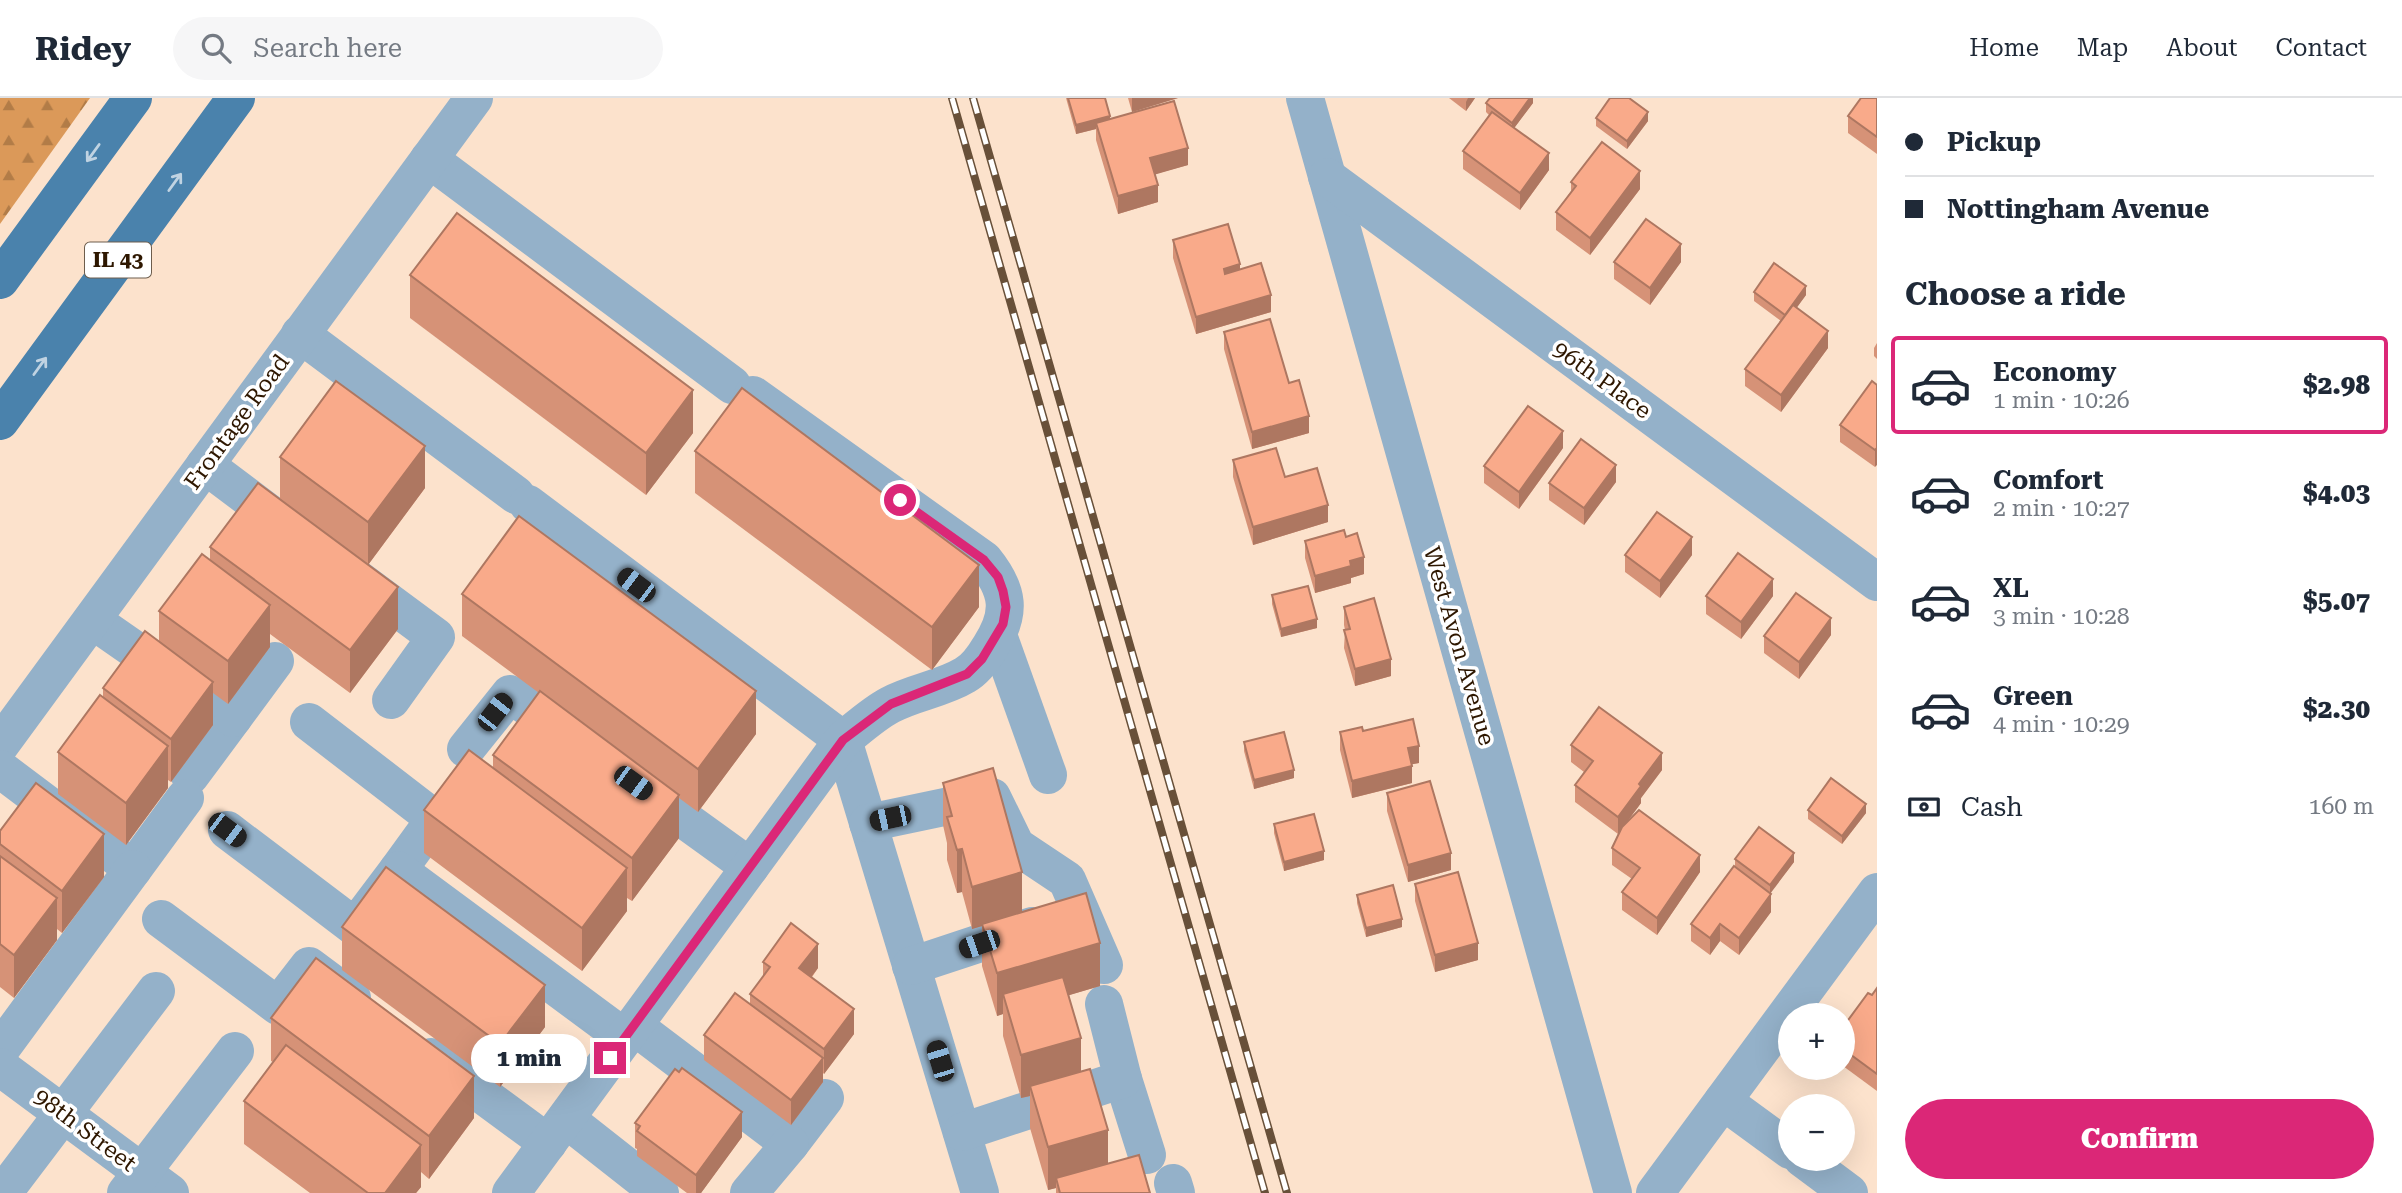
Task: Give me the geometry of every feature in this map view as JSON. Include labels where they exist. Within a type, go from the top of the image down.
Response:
[{"type":"main road","points":[[0,280],[133,98]]},
{"type":"main road","name":"IL 43","points":[[0,421],[236,98]]},
{"type":"street","name":"Frontage Road","points":[[0,745],[474,98]]},
{"type":"street","name":"West Avon Avenue","points":[[1310,102],[1327,177],[1613,1193]]},
{"type":"street","points":[[429,159],[742,390],[984,560],[998,577],[1006,607],[998,635],[982,659],[967,674],[891,704],[843,740],[557,1131],[521,1190]]},
{"type":"street","name":"96th Place","points":[[1327,177],[1877,582]]},
{"type":"street","points":[[300,334],[843,740],[980,1193]]},
{"type":"street","points":[[205,464],[436,637],[391,700]]},
{"type":"street","points":[[92,620],[233,718]]},
{"type":"street","points":[[998,635],[1048,775]]},
{"type":"street","points":[[0,1050],[133,869],[233,718],[275,661]]},
{"type":"street","points":[[466,749],[510,694],[750,867]]},
{"type":"street","points":[[227,830],[355,927],[435,819],[309,722]]},
{"type":"street","points":[[0,769],[133,869]]},
{"type":"street","points":[[868,823],[992,797],[1016,846],[1067,880],[1104,965]]},
{"type":"street","points":[[398,870],[790,1144]]},
{"type":"street","points":[[1655,1193],[1877,892]]},
{"type":"street","points":[[911,966],[1080,910]]},
{"type":"street","points":[[161,919],[278,1006],[309,965],[395,1029],[660,1193]]},
{"type":"street","points":[[3,1193],[156,991]]},
{"type":"street","points":[[1104,1004],[1123,1079],[1147,1155]]},
{"type":"street","points":[[146,1186],[235,1051]]},
{"type":"street","name":"98th Street","points":[[0,1067],[64,1115],[146,1186]]},
{"type":"street","points":[[962,1132],[1123,1079]]},
{"type":"street","points":[[749,1193],[825,1098]]},
{"type":"street","points":[[1723,1101],[1778,1141]]},
{"type":"street","points":[[1819,1171],[1849,1193]]},
{"type":"green space","points":[[0,98],[90,98],[0,224]]},
{"type":"building","points":[[1068,98],[1105,98],[1110,116],[1076,125]]},
{"type":"building","points":[[1490,98],[1530,98],[1512,123],[1486,103]]},
{"type":"building","points":[[1610,98],[1629,98],[1648,112],[1627,141],[1596,118]]},
{"type":"building","points":[[1861,98],[1877,98],[1877,137],[1848,116]]},
{"type":"building","points":[[1174,101],[1188,148],[1150,158],[1158,185],[1118,196],[1096,123]]},
{"type":"building","points":[[1492,112],[1549,153],[1520,193],[1463,151]]},
{"type":"building","points":[[1602,142],[1640,171],[1590,238],[1556,212],[1576,186],[1571,182]]},
{"type":"building","points":[[457,213],[693,390],[646,453],[410,275]]},
{"type":"building","points":[[1646,219],[1681,244],[1650,288],[1614,262]]},
{"type":"building","points":[[1228,224],[1240,264],[1224,269],[1225,274],[1261,263],[1271,295],[1196,317],[1173,240]]},
{"type":"building","points":[[1774,263],[1806,286],[1785,315],[1754,292]]},
{"type":"building","points":[[1793,305],[1828,331],[1781,395],[1745,369]]},
{"type":"building","points":[[1270,319],[1289,383],[1299,380],[1309,416],[1252,432],[1224,332]]},
{"type":"building","points":[[336,381],[425,446],[368,522],[280,457]]},
{"type":"building","points":[[1872,381],[1877,385],[1875,450],[1840,425]]},
{"type":"building","points":[[742,388],[979,565],[932,627],[695,451]]},
{"type":"building","points":[[1528,406],[1563,431],[1519,492],[1484,466]]},
{"type":"building","points":[[1581,439],[1616,465],[1584,508],[1549,483]]},
{"type":"building","points":[[1276,448],[1285,477],[1317,468],[1328,505],[1253,527],[1233,460]]},
{"type":"building","points":[[258,483],[398,587],[350,650],[210,547]]},
{"type":"building","points":[[1657,512],[1692,537],[1660,581],[1625,555]]},
{"type":"building","points":[[519,516],[756,691],[698,769],[462,594]]},
{"type":"building","points":[[1344,530],[1346,537],[1357,533],[1364,557],[1350,561],[1351,566],[1315,576],[1305,541]]},
{"type":"building","points":[[1738,553],[1773,579],[1741,622],[1706,596]]},
{"type":"building","points":[[202,554],[270,605],[228,661],[159,611]]},
{"type":"building","points":[[1308,586],[1317,619],[1281,629],[1272,595]]},
{"type":"building","points":[[1796,593],[1831,618],[1799,662],[1764,636]]},
{"type":"building","points":[[1374,598],[1391,659],[1355,669],[1344,630],[1350,629],[1344,607]]},
{"type":"building","points":[[145,631],[213,682],[171,739],[103,688]]},
{"type":"building","points":[[540,691],[679,795],[632,858],[493,755]]},
{"type":"building","points":[[100,695],[168,746],[126,803],[58,752]]},
{"type":"building","points":[[1599,707],[1662,753],[1618,817],[1575,785],[1593,761],[1571,745]]},
{"type":"building","points":[[1413,719],[1419,746],[1408,748],[1412,766],[1352,781],[1340,732],[1362,727],[1363,731]]},
{"type":"building","points":[[1284,732],[1294,770],[1254,780],[1244,742]]},
{"type":"building","points":[[469,750],[627,868],[582,928],[424,810]]},
{"type":"building","points":[[993,768],[1022,872],[972,887],[962,849],[957,850],[947,817],[952,816],[943,783]]},
{"type":"building","points":[[1831,778],[1866,804],[1842,836],[1808,810]]},
{"type":"building","points":[[1430,781],[1451,853],[1408,865],[1387,793]]},
{"type":"building","points":[[36,783],[104,834],[62,891],[0,844],[0,831]]},
{"type":"building","points":[[1639,810],[1700,855],[1657,918],[1622,892],[1640,868],[1612,848],[1622,827]]},
{"type":"building","points":[[1314,814],[1324,851],[1284,862],[1274,824]]},
{"type":"building","points":[[1759,827],[1794,853],[1770,885],[1735,859]]},
{"type":"building","points":[[0,856],[57,898],[14,955],[0,944]]},
{"type":"building","points":[[1734,866],[1771,894],[1739,938],[1720,924],[1710,938],[1691,924]]},
{"type":"building","points":[[386,867],[545,985],[500,1044],[342,927]]},
{"type":"building","points":[[1458,872],[1478,943],[1435,955],[1415,884]]},
{"type":"building","points":[[1393,885],[1402,919],[1366,928],[1357,895]]},
{"type":"building","points":[[1086,893],[1100,943],[997,973],[982,924]]},
{"type":"building","points":[[791,923],[818,944],[799,968],[854,1009],[824,1049],[750,994],[770,967],[763,962]]},
{"type":"building","points":[[316,958],[474,1076],[429,1136],[271,1018]]},
{"type":"building","points":[[1063,977],[1081,1038],[1021,1055],[1003,994]]},
{"type":"building","points":[[1877,988],[1877,1074],[1855,1058],[1855,1011],[1868,993],[1872,995]]},
{"type":"building","points":[[735,993],[823,1058],[791,1100],[704,1035]]},
{"type":"building","points":[[286,1045],[421,1145],[385,1193],[368,1193],[244,1101]]},
{"type":"building","points":[[682,1068],[742,1112],[696,1175],[637,1131],[640,1126],[635,1123],[675,1069],[679,1072]]},
{"type":"building","points":[[1090,1069],[1108,1130],[1048,1147],[1030,1086]]},
{"type":"building","points":[[1139,1155],[1150,1193],[1060,1193],[1056,1178]]},
{"type":"railway","points":[[952,98],[1265,1193]]},
{"type":"railway","points":[[973,98],[1287,1193]]},
{"type":"route","points":[[610,1058],[843,740],[891,704],[967,674],[982,659],[998,635],[1006,607],[998,577],[984,560],[900,500]]}]
